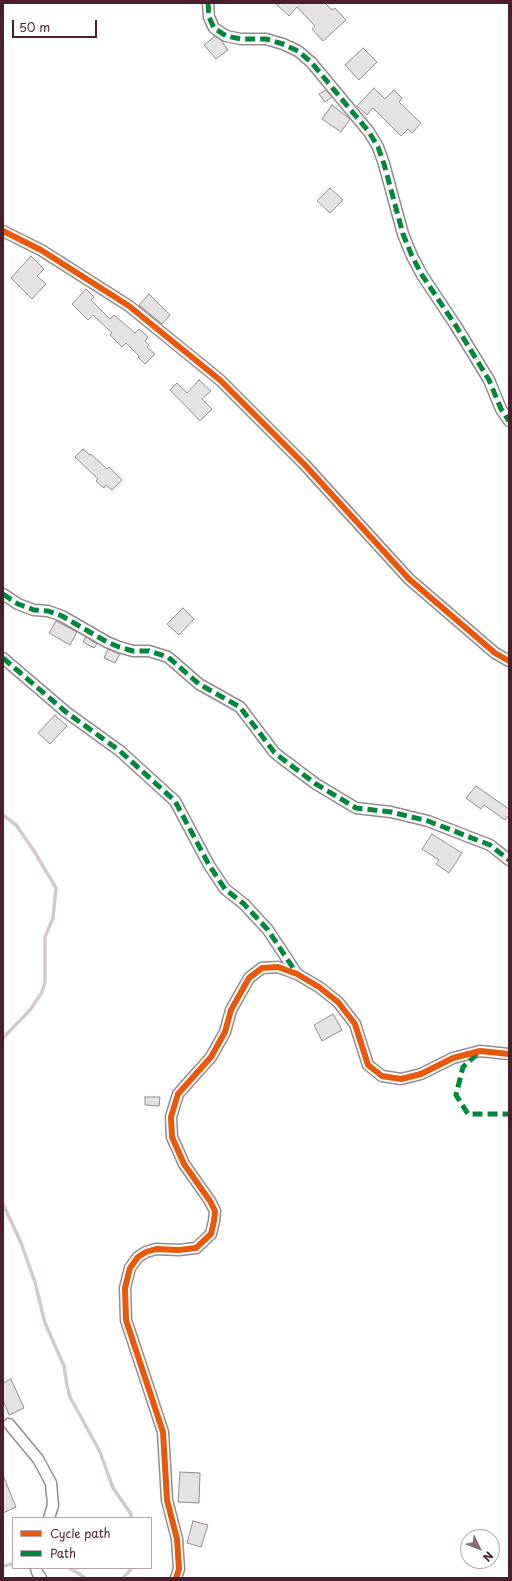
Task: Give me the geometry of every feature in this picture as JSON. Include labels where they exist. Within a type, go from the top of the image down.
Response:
[{"type":"street","points":[[208,3],[209,17],[214,28],[226,36],[240,39],[266,39],[283,44],[298,51],[311,62],[369,132],[378,147],[384,164],[403,234],[412,256],[422,275],[456,326],[489,380],[501,409],[509,422]]},
{"type":"street","points":[[3,231],[41,250],[129,306],[220,380],[304,464],[409,579],[495,653],[509,661]]},
{"type":"street","points":[[3,594],[18,604],[34,610],[48,611],[62,616],[107,642],[119,647],[133,651],[149,651],[168,657],[198,684],[240,707],[277,754],[316,784],[356,808],[391,812],[428,821],[490,845],[509,860]]},
{"type":"street","points":[[3,658],[66,712],[120,751],[175,801],[209,865],[225,889],[244,904],[268,930],[297,974]]},
{"type":"street","points":[[176,1578],[179,1569],[177,1539],[167,1500],[164,1432],[126,1320],[125,1288],[130,1268],[138,1257],[146,1252],[156,1249],[179,1250],[196,1248],[211,1234],[215,1211],[210,1201],[184,1164],[172,1137],[171,1117],[178,1094],[211,1056],[225,1032],[231,1010],[250,978],[262,968],[278,967],[297,974],[319,987],[338,1002],[355,1024],[368,1065],[382,1076],[402,1079],[421,1074],[453,1058],[480,1051],[509,1054]]},
{"type":"street","points":[[10,1424],[38,1459],[51,1483],[53,1505],[49,1517]]},
{"type":"street","points":[[36,1569],[41,1578]]},
{"type":"building","points":[[275,3],[325,3],[332,10],[335,8],[346,20],[323,41],[312,29],[315,26],[297,7],[289,16]]},
{"type":"building","points":[[215,36],[221,40],[228,50],[216,59],[204,45]]},
{"type":"building","points":[[363,48],[377,62],[359,80],[345,65]]},
{"type":"building","points":[[374,88],[385,99],[394,90],[402,98],[399,102],[421,123],[412,133],[408,129],[401,136],[373,108],[367,115],[357,106]]},
{"type":"building","points":[[326,90],[332,97],[325,102],[319,94]]},
{"type":"building","points":[[332,105],[350,119],[341,132],[322,119]]},
{"type":"building","points":[[330,188],[343,200],[330,213],[317,201]]},
{"type":"building","points":[[31,256],[44,269],[37,276],[46,284],[32,299],[11,278]]},
{"type":"building","points":[[86,289],[94,297],[91,300],[110,319],[114,315],[135,333],[139,329],[148,337],[145,341],[149,345],[147,347],[155,354],[145,364],[126,343],[122,347],[110,335],[112,333],[93,315],[88,320],[72,304]]},
{"type":"building","points":[[149,294],[170,315],[162,324],[139,305]]},
{"type":"building","points":[[199,380],[211,391],[202,399],[212,409],[200,421],[170,390],[177,383],[187,393]]},
{"type":"building","points":[[83,449],[90,455],[91,454],[107,469],[109,467],[122,480],[112,490],[106,485],[104,488],[96,481],[98,479],[75,457]]},
{"type":"building","points":[[183,608],[194,619],[179,635],[167,624]]},
{"type":"building","points":[[56,621],[77,632],[70,645],[49,633]]},
{"type":"building","points":[[86,637],[97,644],[94,648],[83,642]]},
{"type":"building","points":[[108,649],[120,654],[115,663],[104,658]]},
{"type":"building","points":[[55,715],[67,726],[50,744],[38,733]]},
{"type":"building","points":[[476,786],[509,809],[509,815],[505,820],[484,805],[481,809],[466,798]]},
{"type":"building","points":[[432,834],[462,853],[449,873],[436,864],[439,860],[422,849]]},
{"type":"building","points":[[333,1014],[342,1030],[322,1041],[314,1025]]},
{"type":"building","points":[[145,1097],[160,1097],[159,1106],[145,1105]]},
{"type":"building","points":[[11,1379],[24,1408],[9,1415],[3,1400],[3,1383]]},
{"type":"building","points":[[180,1472],[200,1473],[199,1503],[178,1502]]},
{"type":"building","points":[[3,1475],[16,1507],[3,1513]]},
{"type":"building","points":[[193,1521],[208,1525],[201,1547],[187,1543]]},
{"type":"waterway","points":[[3,815],[16,825],[34,851],[56,888],[53,918],[45,937],[45,982],[42,992],[30,1010],[3,1038]]},
{"type":"waterway","points":[[3,1204],[21,1243],[35,1282],[45,1323],[64,1366],[70,1397],[100,1452],[113,1488],[131,1514],[131,1517]]},
{"type":"waterway","points":[[3,1566],[12,1564]]},
{"type":"waterway","points":[[72,1569],[85,1578]]},
{"type":"waterway","points":[[123,1578],[131,1569]]},
{"type":"marked path","points":[[208,3],[209,17],[214,28],[226,36],[241,39],[266,39],[283,44],[298,51],[311,62],[369,132],[378,147],[384,164],[403,234],[412,256],[422,275],[456,326],[489,380],[501,409],[509,421]]},
{"type":"marked path","points":[[3,594],[18,604],[34,610],[48,611],[62,616],[107,642],[119,647],[133,651],[149,651],[168,657],[199,684],[240,707],[274,752],[280,757],[316,784],[356,808],[391,812],[428,821],[490,845],[509,860]]},
{"type":"marked path","points":[[3,658],[66,712],[120,751],[175,801],[209,865],[225,889],[244,904],[268,930],[297,974]]},
{"type":"marked path","points":[[477,1054],[463,1067],[456,1095],[468,1114],[509,1114]]},
{"type":"cycle path","points":[[3,231],[41,250],[129,306],[220,380],[304,464],[409,579],[495,653],[509,661]]},
{"type":"cycle path","points":[[176,1578],[179,1569],[177,1539],[167,1500],[163,1432],[126,1320],[125,1288],[130,1268],[138,1257],[146,1252],[156,1249],[179,1250],[196,1248],[211,1234],[215,1211],[210,1201],[184,1164],[172,1137],[171,1117],[178,1094],[211,1057],[225,1032],[231,1010],[249,978],[262,968],[278,967],[297,974],[319,987],[338,1002],[355,1024],[368,1065],[382,1076],[401,1079],[421,1074],[453,1058],[480,1051],[509,1054]]}]
